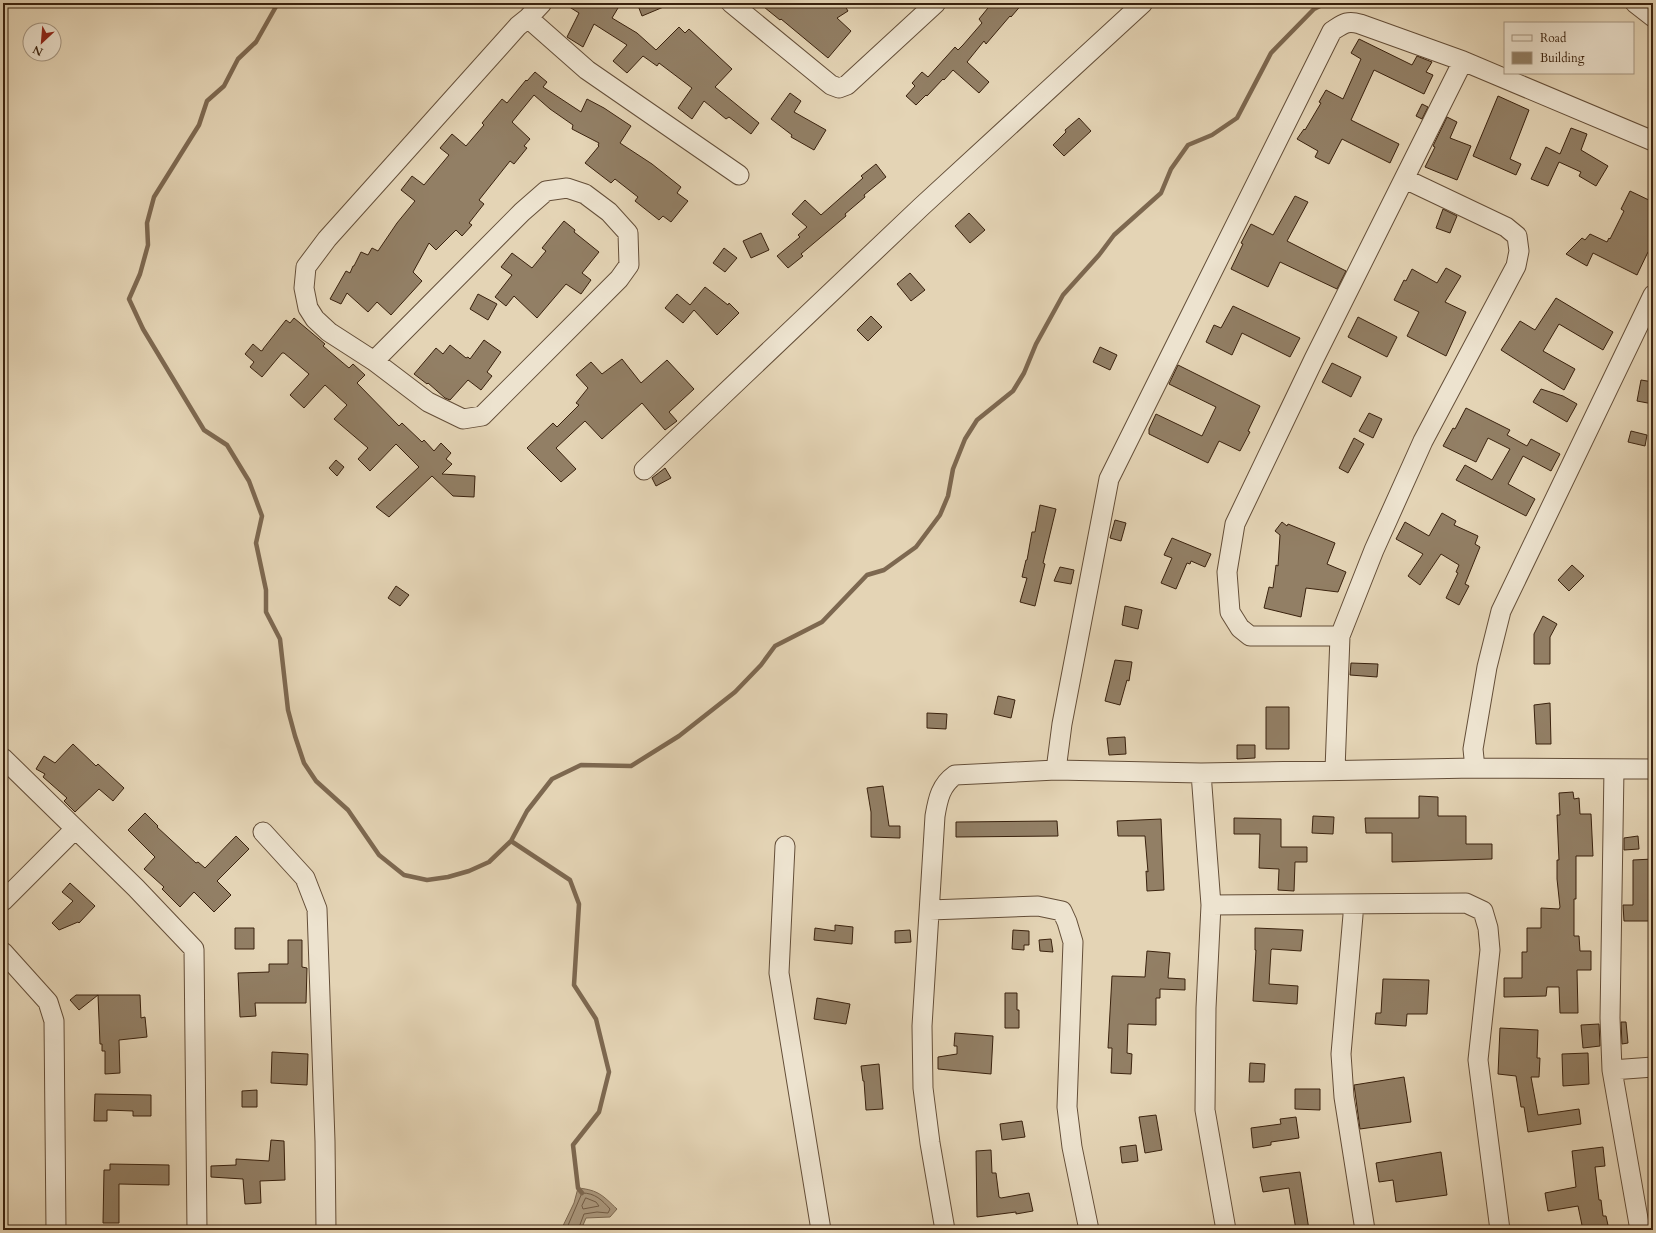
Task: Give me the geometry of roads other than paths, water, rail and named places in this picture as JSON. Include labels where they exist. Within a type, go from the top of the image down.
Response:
[{"type":"street","points":[[374,361],[522,212],[546,191],[567,188],[585,194],[608,212],[628,233],[629,265],[620,279],[482,416],[463,420],[428,402],[374,361],[329,332],[315,319],[308,308],[304,288],[306,267],[327,239],[518,26],[542,3]]},
{"type":"street","points":[[731,3],[831,84],[839,88],[847,85],[936,3]]},
{"type":"street","points":[[644,470],[921,207],[1143,3]]},
{"type":"street","points":[[1635,3],[1653,17]]},
{"type":"street","points":[[528,18],[587,70],[739,175]]},
{"type":"street","points":[[1056,770],[1066,701],[1109,479],[1332,31],[1351,21],[1463,61],[1653,141]]},
{"type":"street","points":[[1340,636],[1250,636],[1240,628],[1230,612],[1227,572],[1235,524],[1314,359],[1463,61]]},
{"type":"street","points":[[1335,770],[1340,636],[1374,550],[1423,441],[1516,266],[1519,251],[1517,236],[1506,226],[1405,179]]},
{"type":"street","points":[[1474,768],[1473,749],[1486,675],[1501,611],[1653,295]]},
{"type":"street","points":[[3,758],[136,888],[194,949],[197,1230]]},
{"type":"street","points":[[945,1230],[930,1144],[923,1088],[922,1026],[937,800],[946,782],[956,775],[1056,770],[1201,773],[1474,768],[1653,769]]},
{"type":"street","points":[[1614,769],[1610,1018],[1612,1070],[1640,1230]]},
{"type":"street","points":[[1201,773],[1211,905],[1206,1015],[1204,1110],[1226,1230]]},
{"type":"street","points":[[3,901],[75,829]]},
{"type":"street","points":[[263,832],[305,878],[316,909],[325,1141],[326,1230]]},
{"type":"street","points":[[784,846],[779,972],[821,1230]]},
{"type":"street","points":[[1211,905],[1466,903],[1483,911],[1488,928],[1490,950],[1478,1060],[1500,1230]]},
{"type":"street","points":[[1353,904],[1341,1054],[1344,1097],[1365,1230]]},
{"type":"street","points":[[930,910],[1038,906],[1062,911],[1073,942],[1067,1107],[1072,1147],[1089,1230]]},
{"type":"street","points":[[3,952],[48,1002],[53,1014],[56,1230]]},
{"type":"street","points":[[1612,1070],[1653,1067]]},
{"type":"water","points":[[578,1188],[591,1190],[600,1194],[617,1209],[610,1217],[586,1218],[581,1230],[561,1230],[574,1203]]},
{"type":"waterway","points":[[278,3],[256,42],[238,59],[224,86],[207,101],[199,125],[154,197],[147,223],[148,245],[140,274],[129,299],[143,329],[204,430],[227,445],[249,481],[262,516],[256,543],[266,590],[266,612],[280,639],[288,710],[304,763],[316,781],[348,810],[379,855],[404,875],[427,880],[448,877],[469,871],[489,862],[511,841],[527,811],[552,779],[581,765],[631,766],[679,736],[735,692],[761,665],[775,646],[822,622],[867,575],[884,570],[916,547],[940,515],[948,496],[953,469],[965,439],[977,420],[1013,391],[1024,373],[1036,344],[1063,295],[1099,255],[1114,235],[1161,193],[1171,169],[1188,145],[1212,135],[1237,118],[1271,53],[1314,9],[1326,3]]},
{"type":"waterway","points":[[511,841],[570,880],[579,904],[574,985],[596,1019],[609,1072],[599,1112],[573,1145],[578,1188],[582,1193]]}]
